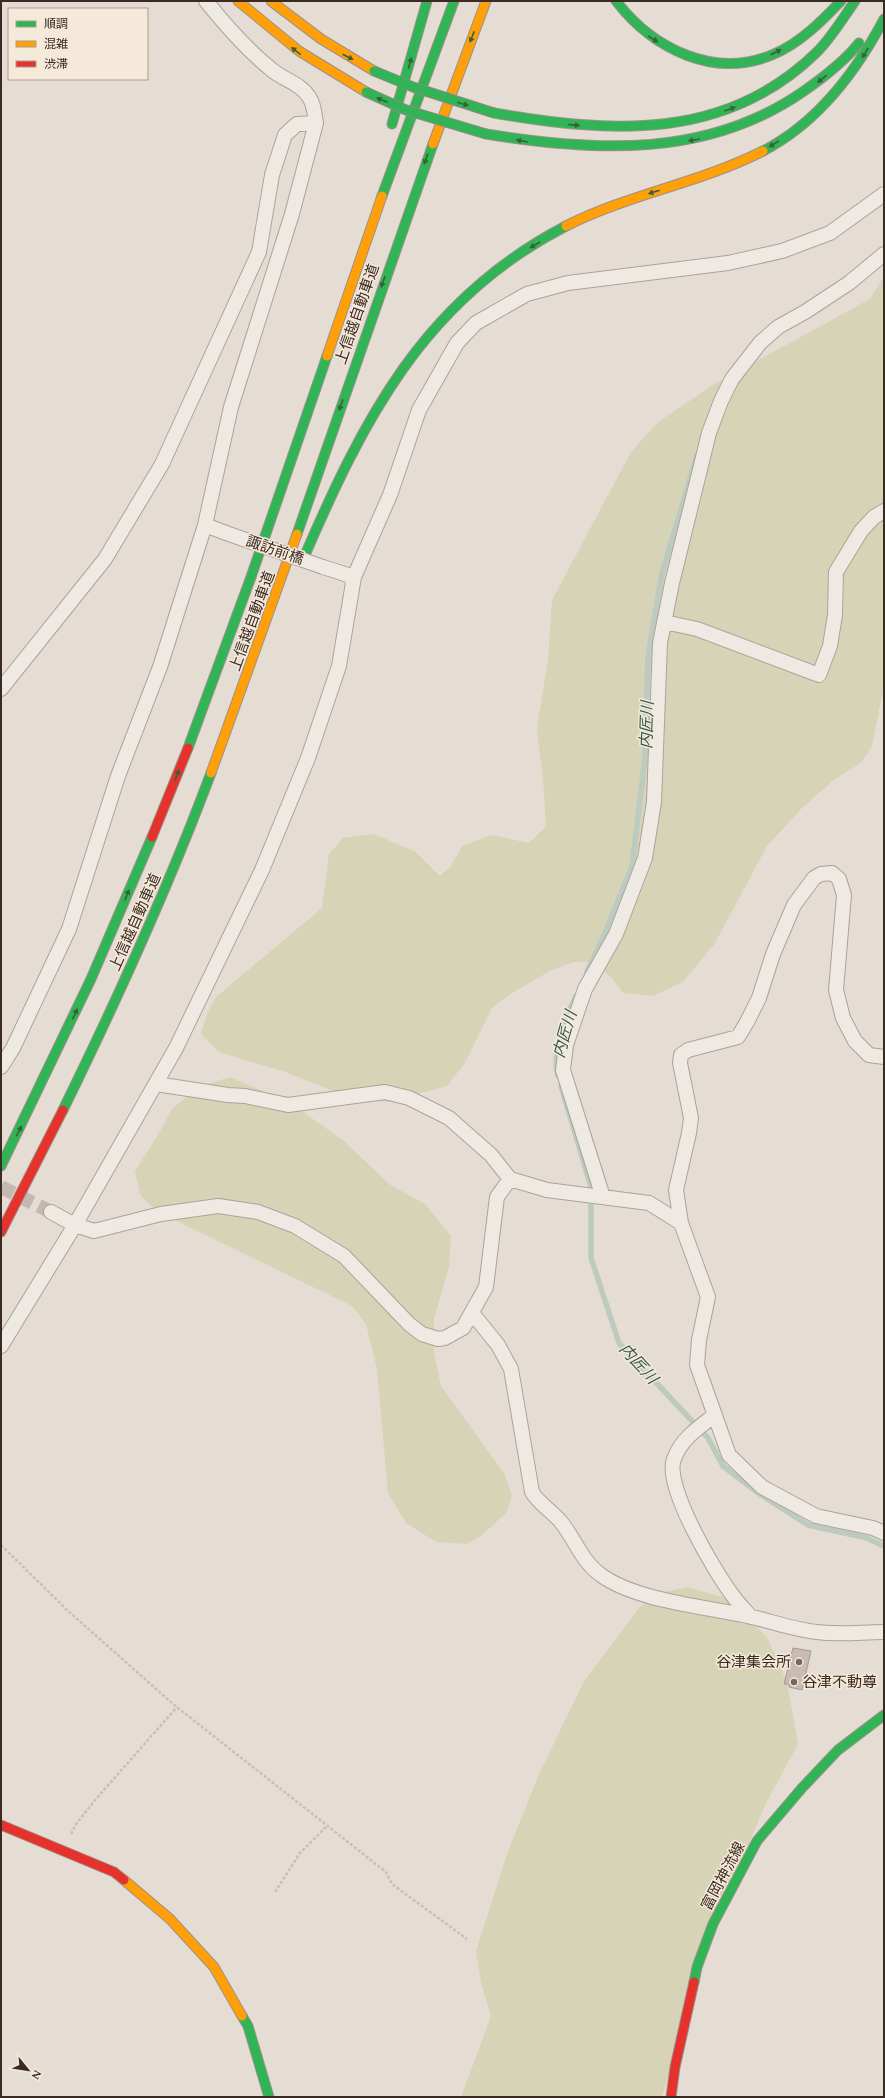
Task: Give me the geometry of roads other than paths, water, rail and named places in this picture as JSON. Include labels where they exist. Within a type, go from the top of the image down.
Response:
[{"type":"main road","points":[[238,1],[298,52],[330,73],[366,92],[406,110],[486,134],[533,143],[581,148],[626,148],[667,145],[707,137],[744,126],[776,110],[807,91],[834,69],[858,45],[884,7]]},
{"type":"main road","points":[[272,1],[309,32],[340,52],[374,71],[413,87],[494,113],[539,122],[621,128],[660,126],[697,120],[731,109],[764,94],[793,74],[817,52],[855,1]]},
{"type":"main road","points":[[390,131],[427,1]]},
{"type":"main road","name":"上信越自動車道","points":[[1,1166],[75,1014],[124,903],[172,787],[221,660],[392,166],[454,1]]},
{"type":"main road","name":"上信越自動車道","points":[[1,1232],[49,1141],[154,915],[203,794],[249,670],[418,184],[486,1]]},
{"type":"main road","points":[[616,1],[626,16],[644,33],[666,47],[715,62],[745,62],[773,54],[803,36],[830,14],[841,1]]},
{"type":"main road","points":[[297,574],[330,495],[369,421],[416,348],[440,319],[470,291],[500,268],[530,248],[596,213],[719,171],[749,158],[776,143],[821,108],[842,86],[861,60],[884,19]]},
{"type":"main road","points":[[313,396],[368,207]]},
{"type":"main road","points":[[154,915],[197,825],[248,698]]},
{"type":"main road","name":"富岡神流線","points":[[671,2097],[675,2067],[697,1967],[717,1918],[757,1841],[788,1803],[833,1755],[884,1715]]},
{"type":"main road","points":[[1,1825],[114,1872],[170,1919],[214,1968],[248,2026],[269,2097]]},
{"type":"street","points":[[1,1067],[13,1048],[69,929],[118,776],[160,667],[205,525],[231,407],[292,214],[316,123],[310,97],[299,86],[277,74],[252,53],[206,1]]},
{"type":"street","points":[[1,689],[104,559],[162,464],[259,252],[272,175],[285,135],[297,124],[316,123]]},
{"type":"street","points":[[1,1346],[75,1225],[176,1048],[262,870],[308,758],[339,666],[354,577],[390,495],[419,410],[457,343],[476,323],[527,294],[568,283],[728,264],[782,251],[830,233],[884,194]]},
{"type":"street","points":[[603,1197],[563,1070],[566,1045],[585,989],[616,934],[645,858],[654,802],[660,643],[709,432],[721,401],[732,379],[760,343],[778,327],[805,312],[849,283],[884,254]]},
{"type":"street","points":[[664,622],[697,629],[819,674],[830,646],[834,615],[836,572],[861,531],[874,517],[884,511]]},
{"type":"street","name":"諏訪前橋","points":[[205,525],[226,534],[354,577]]},
{"type":"street","points":[[884,1057],[870,1055],[855,1042],[844,1018],[836,990],[844,895],[839,879],[832,873],[821,874],[814,878],[794,905],[773,954],[759,998],[748,1022],[738,1037],[688,1050],[681,1055],[680,1063],[690,1118],[690,1134],[676,1190],[681,1223],[708,1297],[699,1340],[697,1365],[729,1455],[762,1486],[816,1516],[873,1528],[884,1533]]},
{"type":"street","points":[[156,1084],[228,1095],[245,1096],[288,1105],[385,1092],[409,1098],[449,1118],[491,1155],[510,1179],[547,1190],[649,1203],[681,1223]]},
{"type":"street","points":[[51,1212],[75,1225],[94,1231],[161,1214],[218,1206],[258,1212],[295,1226],[344,1256],[409,1324],[422,1334],[438,1339],[445,1338],[462,1328],[472,1313],[486,1286],[497,1197],[510,1179]]},
{"type":"street","points":[[472,1313],[498,1345],[511,1369],[532,1492],[537,1501],[551,1511],[562,1523],[580,1553],[600,1575],[624,1588],[694,1606],[817,1632],[884,1632]]},
{"type":"street","points":[[715,1415],[695,1430],[682,1443],[673,1460],[674,1482],[686,1516],[732,1596],[751,1617]]},
{"type":"waterway","name":"内匠川","points":[[587,972],[605,933],[632,866],[645,758],[648,656],[662,573],[697,455]]},
{"type":"waterway","name":"内匠川","points":[[558,1076],[556,1067],[558,1047],[564,1025],[576,996]]},
{"type":"waterway","name":"内匠川","points":[[561,1086],[591,1187],[591,1258],[619,1343],[708,1438],[723,1466],[758,1493],[808,1525],[867,1538],[884,1546]]},
{"type":"tunnel","points":[[1,1187],[51,1212]]},
{"type":"place","name":"谷津集会所","points":[[799,1662]]},
{"type":"place","name":"谷津不動尊","points":[[794,1682]]}]
